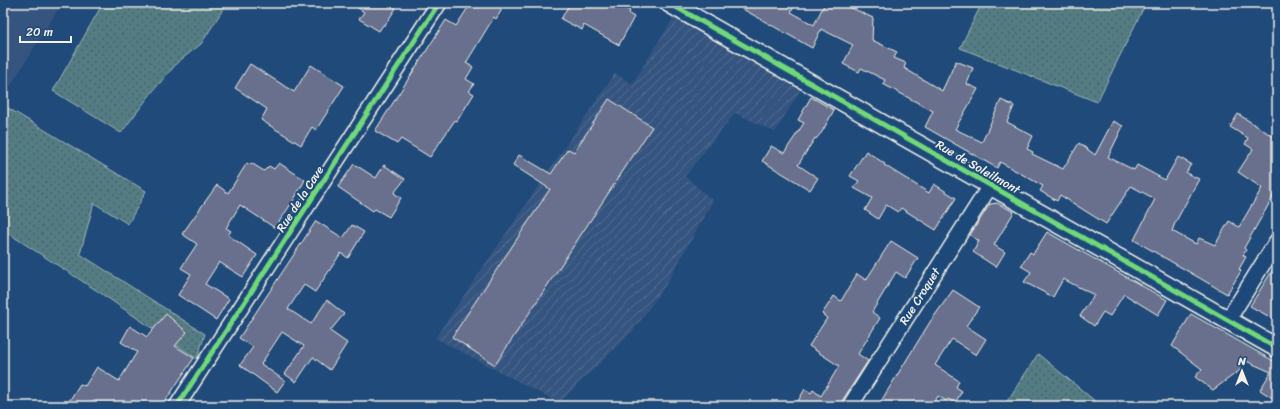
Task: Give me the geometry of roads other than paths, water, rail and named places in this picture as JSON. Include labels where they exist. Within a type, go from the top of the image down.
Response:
[{"type":"street","name":"Rue de la Cave","points":[[177,406],[439,3]]},
{"type":"street","name":"Rue de Soleilmont","points":[[669,3],[1277,348]]},
{"type":"street","name":"Rue Croquet","points":[[850,406],[990,186]]},
{"type":"street","points":[[1228,320],[1277,241]]}]
